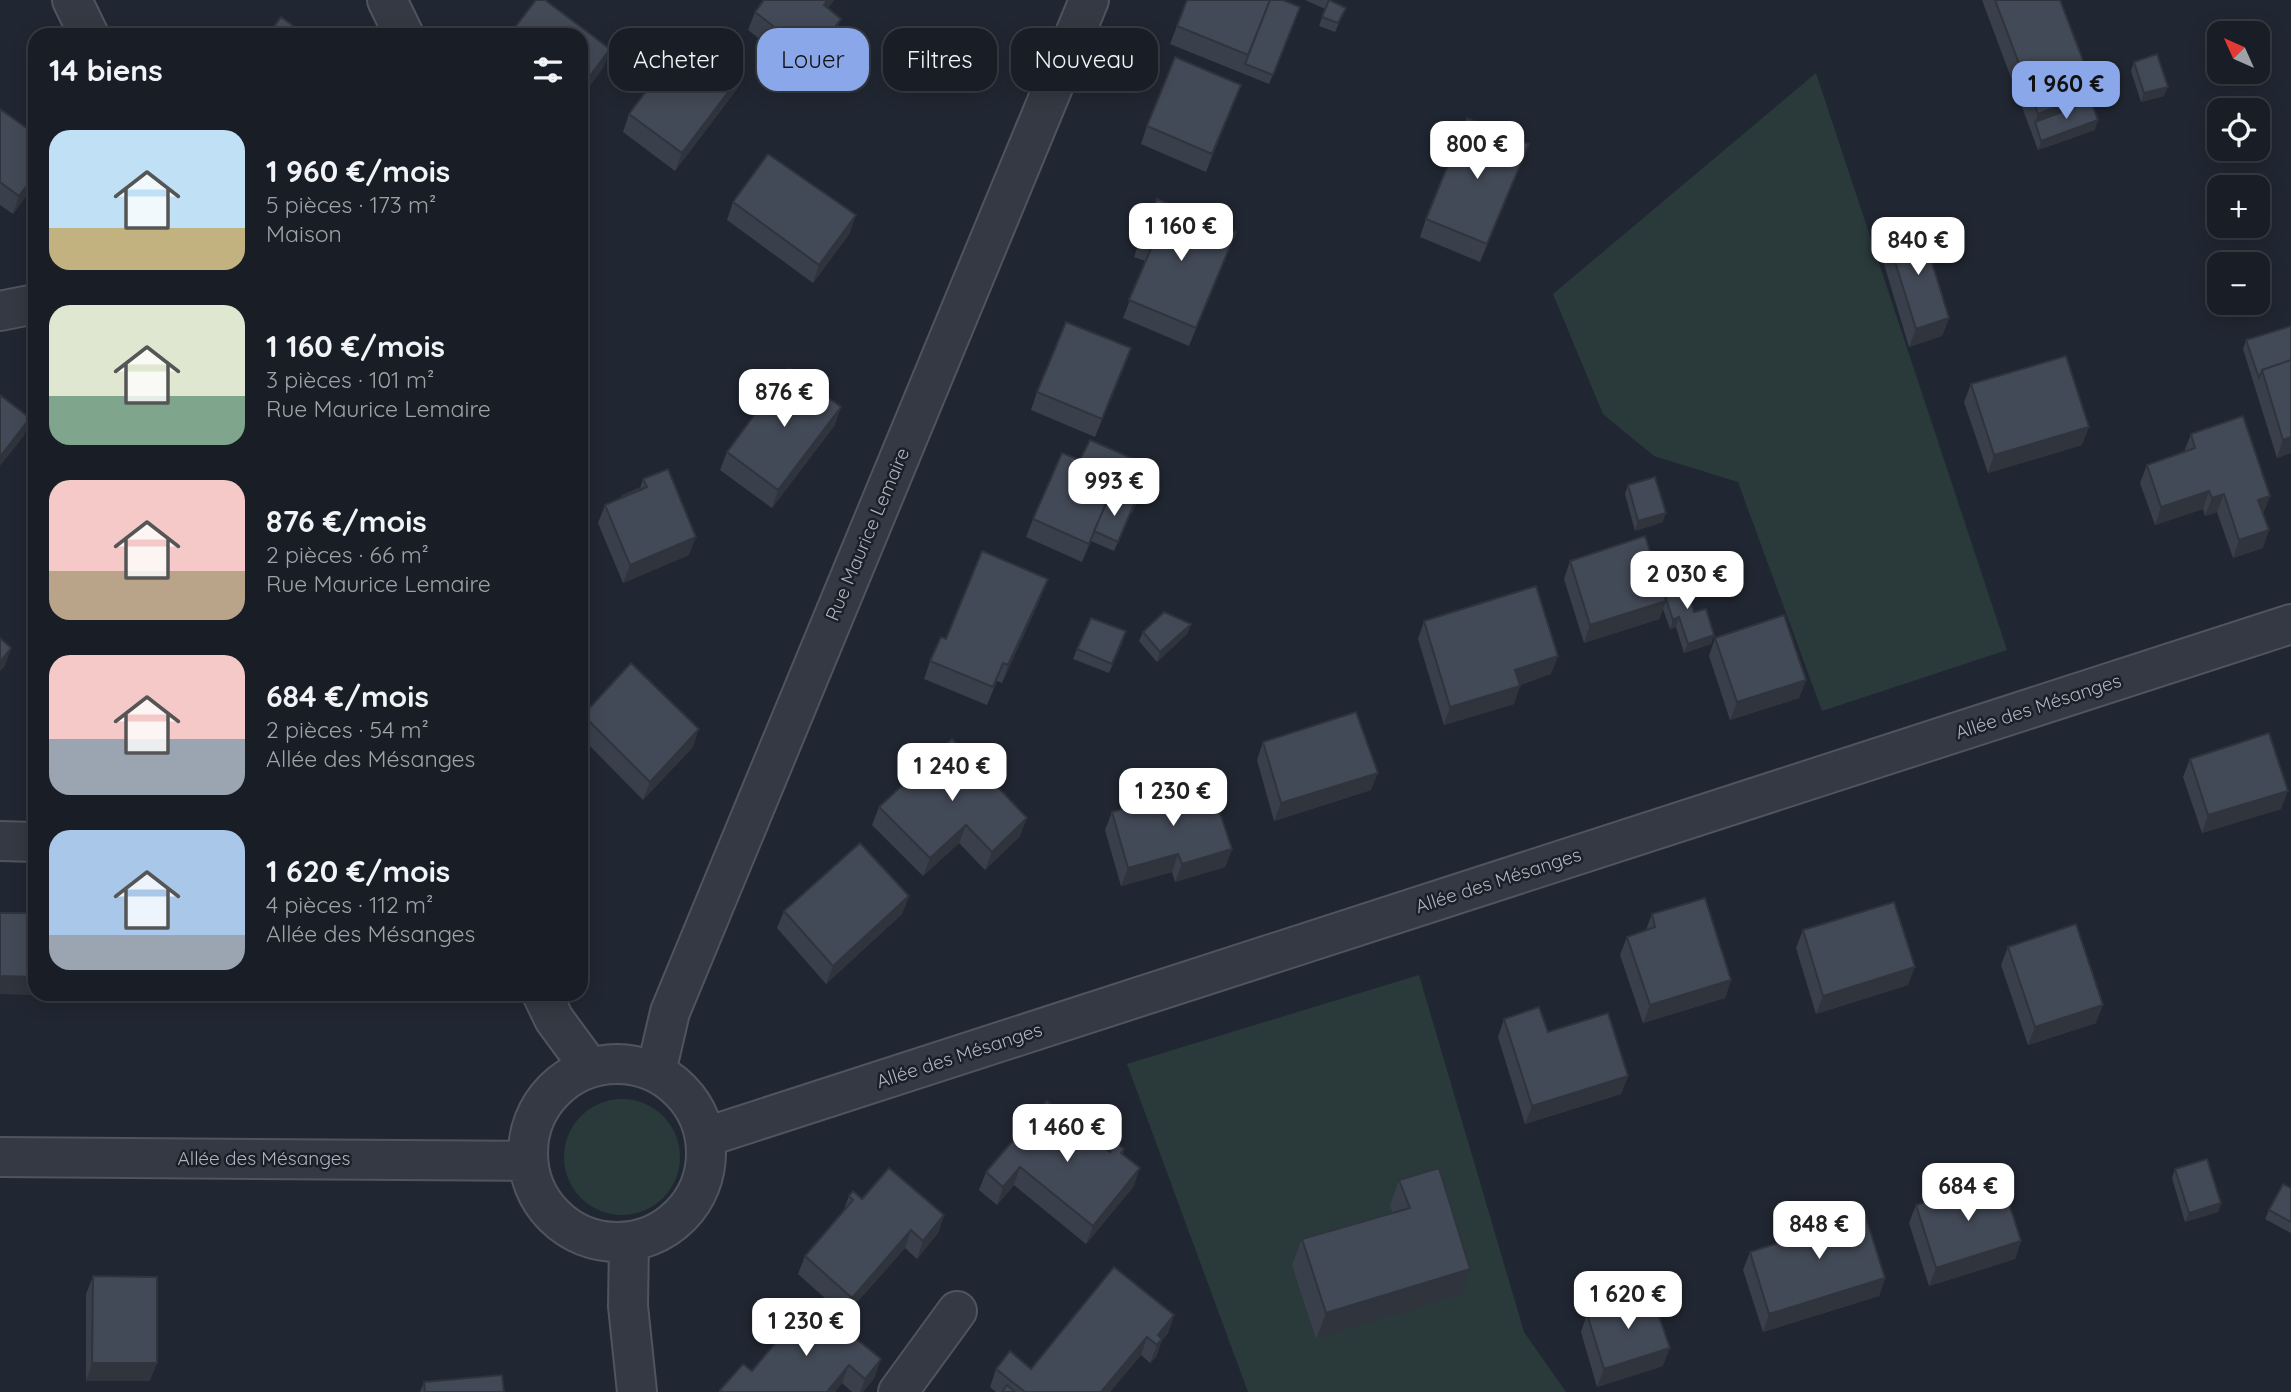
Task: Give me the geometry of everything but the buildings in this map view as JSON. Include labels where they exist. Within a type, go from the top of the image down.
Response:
[{"type":"street","points":[[72,0],[86,28]]},
{"type":"street","points":[[387,0],[401,28]]},
{"type":"street","name":"Rue Maurice Lemaire","points":[[656,1072],[670,1012],[1089,0]]},
{"type":"street","points":[[0,311],[28,305]]},
{"type":"street","name":"Allée des Mésanges","points":[[706,1137],[2291,624]]},
{"type":"street","points":[[0,841],[28,842]]},
{"type":"street","points":[[545,1001],[554,1019],[590,1068]]},
{"type":"street","points":[[612,1064],[634,1065],[656,1072],[679,1088],[696,1110],[706,1137],[706,1166],[697,1193],[680,1217],[656,1234],[628,1242],[600,1241],[573,1231],[551,1213],[535,1189],[528,1161],[531,1132],[542,1104],[563,1082],[590,1068],[612,1064]]},
{"type":"street","name":"Allée des Mésanges","points":[[0,1157],[528,1161]]},
{"type":"street","points":[[628,1242],[628,1306],[637,1392]]},
{"type":"street","points":[[898,1392],[957,1311]]},
{"type":"shaded area","points":[[1816,73],[2007,650],[1822,711],[1738,482],[1654,456],[1603,414],[1553,294]]},
{"type":"shaded area","points":[[1419,975],[1524,1332],[1566,1392],[1248,1392],[1127,1064]]},
{"type":"shaded area","points":[[622,1099],[644,1104],[663,1116],[675,1135],[680,1157],[675,1179],[663,1198],[644,1210],[622,1215],[600,1210],[581,1198],[569,1179],[564,1157],[569,1135],[581,1116],[600,1104]]}]
